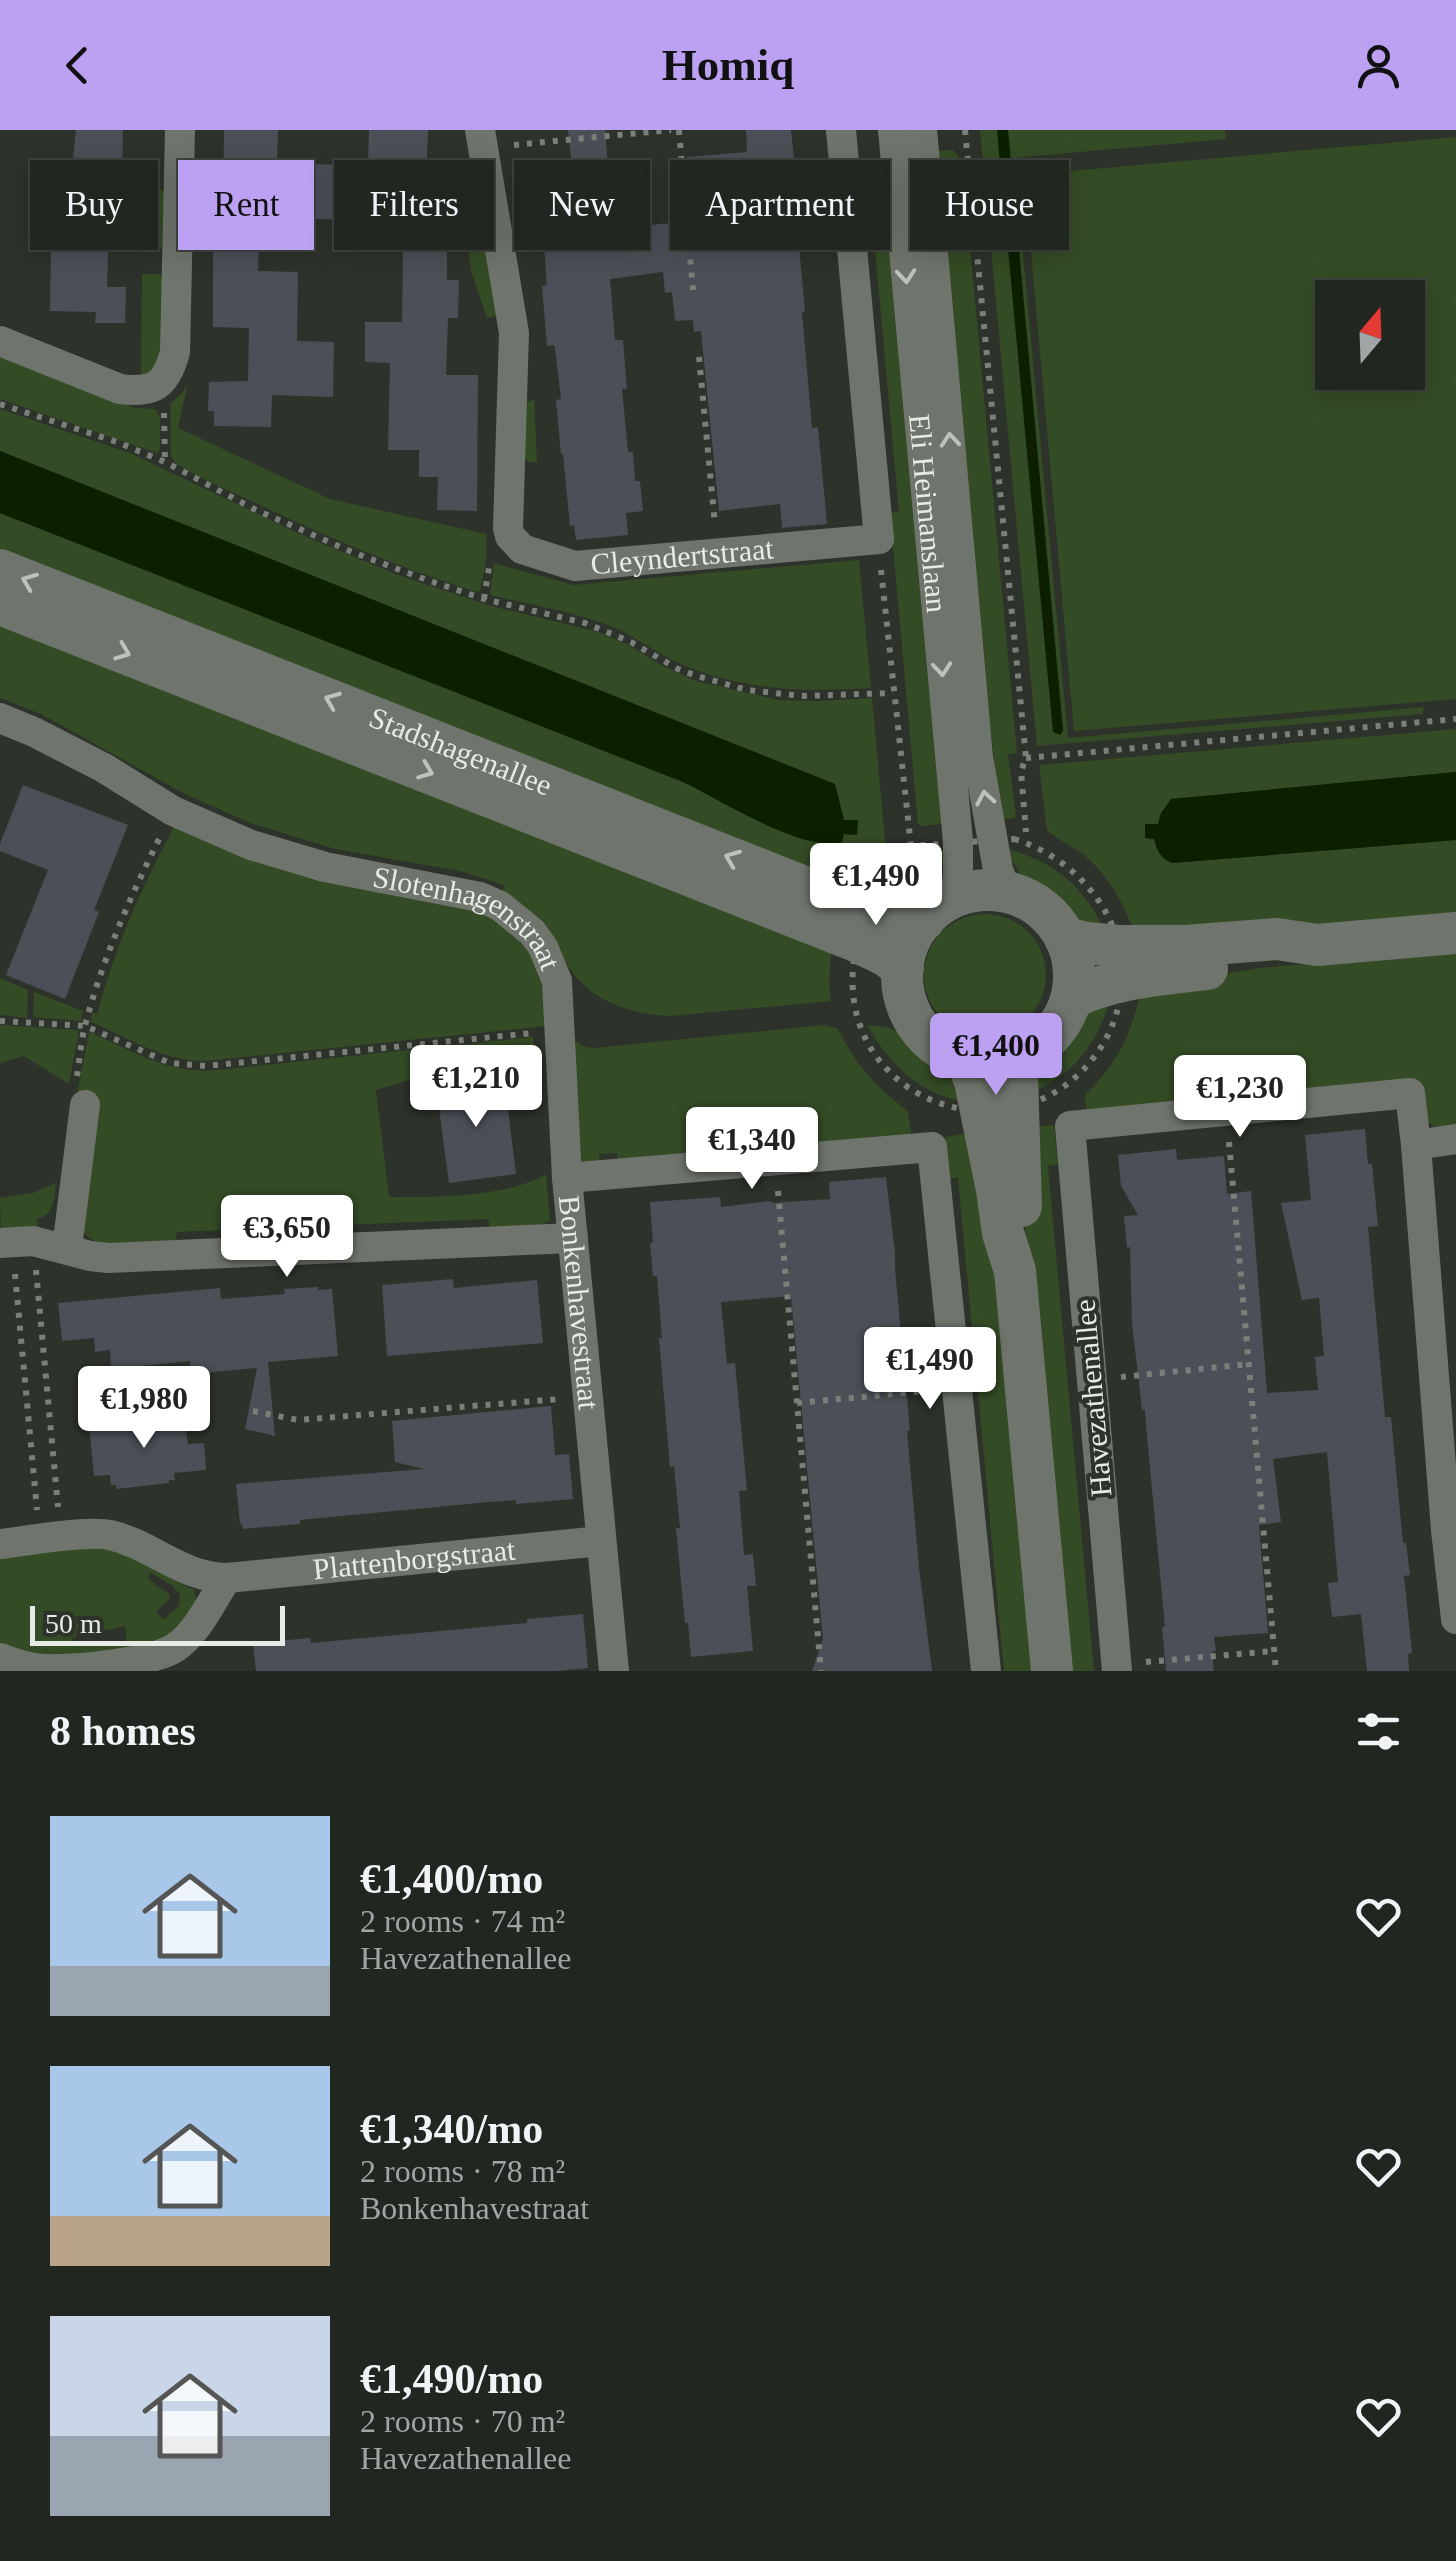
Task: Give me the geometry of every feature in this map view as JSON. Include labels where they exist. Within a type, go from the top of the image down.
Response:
[{"type":"main road","name":"Stadshagenallee","points":[[0,570],[802,886],[862,925],[886,955],[903,968]]},
{"type":"main road","name":"Stadshagenallee","points":[[0,604],[862,925],[939,909]]},
{"type":"main road","points":[[980,891],[1007,892],[1041,908],[1059,927],[1074,968],[1072,998],[1053,1033],[1033,1050],[994,1062],[966,1059],[939,1046],[918,1025],[905,998],[903,968],[910,942],[939,909],[980,891]]},
{"type":"main road","points":[[1072,998],[1092,988],[1121,963],[1186,946],[1277,940],[1316,945],[1456,933]]},
{"type":"main road","points":[[1065,938],[1086,943],[1121,963]]},
{"type":"main road","points":[[1022,1056],[1017,1076],[999,1110],[997,1190],[1003,1233],[1015,1271],[1052,1671]]},
{"type":"main road","points":[[966,1059],[975,1080],[999,1110]]},
{"type":"street","points":[[0,341],[120,388],[153,388],[163,381],[176,352],[180,130]]},
{"type":"street","points":[[879,539],[842,139],[908,136]]},
{"type":"street","name":"Eli Heimanslaan","points":[[908,136],[978,757],[998,870],[1007,892]]},
{"type":"street","name":"Eli Heimanslaan","points":[[908,136],[958,842],[958,876],[939,909]]},
{"type":"street","name":"Cleyndertstraat","points":[[481,139],[514,332],[510,536],[522,549],[575,566],[879,539]]},
{"type":"street","name":"Slotenhagenstraat","points":[[0,718],[104,768],[173,811],[289,858],[460,892],[500,906],[532,932],[551,964],[556,982],[567,1178]]},
{"type":"street","points":[[1227,1111],[1410,1094],[1456,1619]]},
{"type":"street","points":[[66,1248],[85,1105]]},
{"type":"street","name":"Havezathenallee","points":[[1117,1668],[1070,1126],[1227,1111]]},
{"type":"street","points":[[1416,1145],[1456,1140]]},
{"type":"street","name":"Bonkenhavestraat","points":[[614,1671],[567,1178],[932,1147],[958,1388]]},
{"type":"street","points":[[15,1242],[108,1258],[574,1238]]},
{"type":"street","points":[[958,1388],[986,1671]]},
{"type":"street","name":"Plattenborgstraat","points":[[0,1544],[102,1534],[196,1574],[227,1578],[601,1541]]},
{"type":"street","points":[[0,1658],[46,1670],[142,1660],[163,1654],[178,1646],[194,1628],[227,1578]]},
{"type":"path","points":[[481,139],[671,130]]},
{"type":"path","points":[[679,130],[694,290]]},
{"type":"path","points":[[966,130],[1026,758],[1021,771],[1028,843]]},
{"type":"path","points":[[699,357],[718,553]]},
{"type":"path","points":[[163,381],[165,462]]},
{"type":"path","points":[[0,404],[165,462],[254,509],[352,552],[484,599],[584,623],[697,676],[748,690],[802,696],[893,692]]},
{"type":"path","name":"Eli Heimanslaan","points":[[879,539],[911,846]]},
{"type":"path","points":[[1026,758],[1456,719]]},
{"type":"path","points":[[85,1105],[74,1096],[84,1026],[127,904],[173,811]]},
{"type":"path","points":[[992,840],[1028,843],[1053,856],[1088,886],[1108,914],[1121,963],[1120,1000],[1110,1033],[1091,1062],[1048,1098],[999,1110],[946,1107],[900,1082],[875,1054],[854,1009],[850,984],[862,925],[911,846],[992,840]]},
{"type":"path","points":[[0,1021],[84,1026],[170,1063],[206,1066],[559,1030]]},
{"type":"path","points":[[1227,1111],[1276,1671]]},
{"type":"path","points":[[776,1160],[821,1671]]},
{"type":"path","points":[[15,1242],[50,1539]]},
{"type":"path","points":[[15,1242],[50,1539]]},
{"type":"path","points":[[1092,1380],[1249,1364]]},
{"type":"path","points":[[797,1403],[958,1388]]},
{"type":"path","points":[[253,1411],[298,1420],[588,1396]]},
{"type":"path","points":[[1117,1668],[1274,1650]]},
{"type":"shaded area","points":[[980,130],[997,130],[1000,160],[983,160]]},
{"type":"shaded area","points":[[997,130],[1008,130],[1011,160],[1000,160]]},
{"type":"shaded area","points":[[1008,130],[1225,130],[1226,139],[1011,160]]},
{"type":"shaded area","points":[[1456,137],[1456,699],[1074,731],[1031,250],[1069,250],[1069,171]]},
{"type":"shaded area","points":[[953,150],[962,160],[933,160],[932,151]]},
{"type":"shaded area","points":[[158,189],[164,192],[162,248],[158,248]]},
{"type":"shaded area","points":[[890,190],[944,824],[918,824],[890,513],[899,512],[875,250],[890,250]]},
{"type":"shaded area","points":[[468,250],[486,250],[496,316],[487,318]]},
{"type":"shaded area","points":[[942,250],[970,250],[1017,753],[1008,754],[1016,816],[1000,820]]},
{"type":"shaded area","points":[[991,250],[1008,250],[1053,731],[1063,731],[1019,250],[1023,250],[1068,738],[1424,707],[1422,714],[1037,746]]},
{"type":"shaded area","points":[[1008,250],[1019,250],[1063,731],[1060,735],[1053,732]]},
{"type":"shaded area","points":[[142,274],[162,277],[162,350],[153,370],[141,377]]},
{"type":"shaded area","points":[[0,354],[135,408],[156,409],[160,419],[160,450],[157,453],[0,399]]},
{"type":"shaded area","points":[[188,382],[178,428],[330,499],[486,534],[480,591],[340,541],[176,464],[171,456],[170,404]]},
{"type":"shaded area","points":[[534,399],[537,462],[530,462],[522,457],[526,403]]},
{"type":"shaded area","points":[[0,409],[130,453],[302,535],[398,575],[491,606],[595,631],[696,681],[779,700],[872,698],[884,855],[852,893],[0,561],[0,513],[683,782],[793,836],[832,844],[844,834],[856,835],[844,820],[835,784],[0,451]]},
{"type":"shaded area","points":[[0,451],[835,784],[844,820],[858,820],[857,835],[844,834],[842,842],[826,844],[784,833],[683,782],[0,513]]},
{"type":"shaded area","points":[[859,560],[871,688],[798,689],[727,680],[672,660],[613,627],[490,593],[494,563],[573,585]]},
{"type":"shaded area","points":[[0,614],[832,942],[831,1001],[670,1016],[631,1010],[607,1001],[576,977],[545,931],[501,896],[504,885],[460,871],[335,849],[250,823],[185,794],[41,714],[0,698]]},
{"type":"shaded area","points":[[1456,729],[1456,772],[1171,799],[1158,824],[1145,824],[1145,838],[1155,839],[1156,847],[1172,863],[1456,840],[1456,914],[1275,930],[1134,931],[1106,878],[1080,852],[1047,830],[1039,765]]},
{"type":"shaded area","points":[[1456,772],[1456,840],[1172,863],[1160,854],[1154,839],[1145,838],[1145,824],[1158,824],[1171,799]]},
{"type":"shaded area","points":[[175,825],[488,912],[540,959],[546,1026],[205,1061],[160,1053],[91,1022],[130,917]]},
{"type":"shaded area","points":[[1011,850],[1042,862],[1066,878],[1104,928],[1073,920],[1022,876],[1007,853]]},
{"type":"shaded area","points":[[943,851],[939,874],[926,893],[912,899],[887,896],[923,853]]},
{"type":"shaded area","points":[[985,914],[1008,919],[1028,932],[1041,952],[1046,975],[1041,998],[1028,1018],[1008,1031],[985,1036],[962,1031],[942,1018],[929,998],[924,975],[929,952],[942,932],[962,919]]},
{"type":"shaded area","points":[[1456,951],[1456,1131],[1430,1123],[1422,1096],[1087,1114],[1085,1095],[1122,1047],[1140,989],[1258,968]]},
{"type":"shaded area","points":[[0,978],[28,990],[27,1018],[0,1015]]},
{"type":"shaded area","points":[[34,992],[83,1011],[81,1021],[33,1017]]},
{"type":"shaded area","points":[[1110,1001],[1097,1033],[1081,1057],[1059,1077],[1030,1094],[1041,1060],[1060,1045],[1081,1016]]},
{"type":"shaded area","points":[[0,1025],[79,1030],[69,1084],[24,1056],[0,1063]]},
{"type":"shaded area","points":[[824,1025],[838,1029],[868,1074],[908,1111],[912,1139],[619,1166],[617,1153],[599,1154],[600,1168],[582,1163],[570,1036],[582,1046],[594,1048]]},
{"type":"shaded area","points":[[867,1025],[889,1028],[899,1034],[949,1078],[960,1101],[930,1091],[905,1074]]},
{"type":"shaded area","points":[[89,1032],[160,1063],[207,1071],[533,1037],[536,1071],[507,1061],[432,1073],[376,1090],[389,1197],[492,1192],[546,1174],[550,1221],[538,1226],[490,1228],[488,1219],[177,1232],[176,1241],[98,1243],[83,1231],[77,1095]]},
{"type":"shaded area","points":[[1054,1125],[1058,1164],[1048,1166],[1094,1671],[1065,1671],[1025,1231],[1024,1128]]},
{"type":"shaded area","points":[[971,1133],[991,1234],[1032,1671],[1004,1671],[958,1178],[949,1178],[945,1137]]},
{"type":"shaded area","points":[[56,1183],[53,1206],[37,1219],[37,1229],[1,1231],[0,1198],[33,1193]]},
{"type":"shaded area","points":[[108,1546],[194,1590],[197,1604],[178,1628],[154,1646],[35,1659],[0,1646],[0,1555]],"holes":[[[150,1573],[172,1585],[180,1595],[179,1606],[163,1620],[156,1611],[170,1595],[148,1579]],[[125,1626],[127,1641],[72,1643],[72,1638]]]},
{"type":"building","points":[[76,130],[123,130],[122,160],[73,160]]},
{"type":"building","points":[[224,130],[278,130],[277,160],[224,160]]},
{"type":"building","points":[[369,130],[428,130],[427,160],[368,160]]},
{"type":"building","points":[[568,130],[605,130],[608,160],[571,160]]},
{"type":"building","points":[[746,130],[791,130],[794,160],[687,160],[687,157],[747,152]]},
{"type":"building","points":[[314,164],[334,165],[334,219],[314,219]]},
{"type":"building","points":[[670,223],[670,250],[799,250],[812,428],[818,427],[827,524],[782,528],[780,504],[719,511],[701,331],[694,332],[693,320],[675,321],[672,292],[665,293],[663,272],[610,279],[615,340],[623,340],[627,389],[622,389],[628,452],[633,452],[643,511],[626,513],[628,535],[576,540],[574,525],[570,526],[561,454],[556,400],[561,399],[555,348],[547,346],[542,286],[547,285],[544,250],[650,250],[650,225]]},
{"type":"building","points":[[51,250],[108,250],[107,287],[126,287],[125,323],[95,323],[96,312],[50,311]]},
{"type":"building","points":[[213,250],[259,250],[258,271],[298,272],[297,341],[334,342],[333,397],[272,395],[271,427],[214,426],[214,411],[208,411],[209,382],[248,381],[249,328],[213,327]]},
{"type":"building","points":[[403,250],[447,250],[447,280],[459,280],[458,318],[448,318],[446,375],[478,375],[477,511],[437,510],[438,477],[419,477],[419,450],[388,450],[390,363],[365,362],[365,322],[402,322]]},
{"type":"building","points":[[23,785],[128,825],[94,910],[99,912],[65,999],[6,975],[48,870],[0,851]]},
{"type":"building","points":[[504,1078],[516,1174],[449,1183],[436,1086]]},
{"type":"building","points":[[1365,1129],[1378,1226],[1368,1227],[1385,1417],[1391,1417],[1403,1543],[1410,1575],[1404,1576],[1412,1653],[1408,1654],[1409,1671],[1367,1671],[1361,1614],[1332,1617],[1328,1583],[1338,1582],[1327,1452],[1273,1459],[1281,1522],[1259,1525],[1268,1633],[1214,1637],[1214,1671],[1166,1671],[1145,1410],[1132,1323],[1130,1247],[1127,1248],[1124,1216],[1138,1215],[1121,1186],[1118,1155],[1176,1149],[1177,1160],[1224,1156],[1227,1194],[1251,1191],[1267,1393],[1318,1390],[1315,1357],[1324,1356],[1319,1298],[1302,1300],[1281,1203],[1311,1200],[1305,1135]]},
{"type":"building","points":[[886,1177],[919,1568],[932,1671],[812,1671],[823,1639],[791,1296],[721,1302],[727,1364],[735,1363],[747,1490],[739,1491],[744,1555],[753,1554],[756,1586],[747,1586],[753,1651],[691,1657],[676,1528],[680,1528],[674,1466],[670,1467],[657,1276],[653,1276],[650,1243],[650,1202],[720,1197],[721,1207],[830,1199],[829,1182]]},
{"type":"building","points":[[453,1279],[454,1288],[537,1280],[543,1343],[387,1356],[382,1285]]},
{"type":"building","points":[[318,1287],[332,1289],[338,1356],[268,1362],[275,1436],[245,1429],[257,1368],[190,1374],[190,1361],[111,1369],[110,1350],[95,1352],[94,1338],[62,1341],[58,1303],[220,1288],[221,1299]]},
{"type":"building","points":[[551,1406],[555,1455],[569,1454],[573,1499],[489,1502],[243,1529],[240,1523],[236,1484],[424,1469],[395,1462],[392,1421]]},
{"type":"building","points":[[184,1414],[188,1444],[204,1443],[206,1470],[174,1473],[175,1480],[169,1483],[116,1489],[116,1485],[111,1485],[110,1475],[94,1476],[89,1423]]},
{"type":"building","points":[[583,1614],[588,1668],[256,1671],[253,1643],[310,1638],[311,1643],[527,1623],[527,1619]]}]
